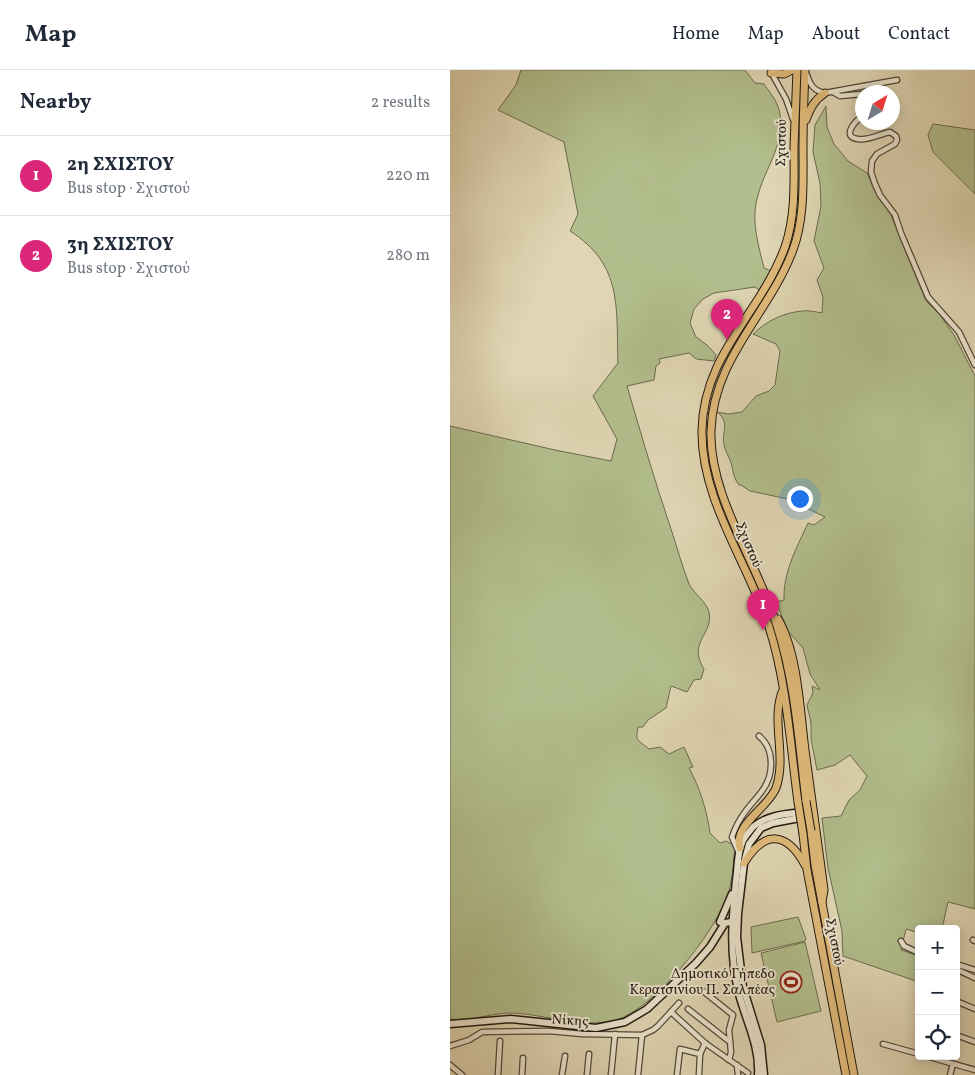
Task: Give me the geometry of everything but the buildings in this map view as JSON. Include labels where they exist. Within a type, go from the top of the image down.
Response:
[{"type":"main road","points":[[771,71],[784,74],[792,70]]},
{"type":"main road","name":"Σχιστού","points":[[797,70],[793,208],[785,246],[773,274],[719,361],[709,385],[702,430],[704,459],[709,483],[763,611],[773,643],[783,689],[807,870],[846,1075]]},
{"type":"main road","name":"Σχιστού","points":[[805,70],[801,209],[794,248],[781,278],[740,341],[725,369],[715,400],[711,430],[712,458],[720,488],[771,608],[781,641],[789,676],[822,902],[854,1075]]},
{"type":"main road","points":[[803,128],[812,106],[818,98],[828,92]]},
{"type":"main road","points":[[771,608],[783,629],[792,657],[815,813],[824,890],[822,902]]},
{"type":"main road","points":[[740,851],[738,840],[742,831],[770,799],[778,782],[781,760],[777,714],[783,689]]},
{"type":"main road","points":[[758,1075],[756,1046],[738,990],[732,938],[732,914],[740,851],[747,834],[754,826],[766,819],[815,813]]},
{"type":"main road","points":[[764,1075],[761,1044],[743,989],[737,937],[744,862],[749,844],[761,828],[773,822],[815,813]]},
{"type":"main road","points":[[744,862],[752,850],[760,843],[770,840],[781,840],[794,848],[807,870]]},
{"type":"main road","points":[[717,936],[720,922],[736,884]]},
{"type":"main road","points":[[720,922],[726,915],[732,914]]},
{"type":"main road","points":[[450,1024],[511,1019],[596,1028],[625,1022],[647,1008],[680,979],[704,955],[725,923],[732,922]]},
{"type":"main road","points":[[717,936],[726,932],[732,938]]},
{"type":"street","points":[[805,70],[813,88],[818,92],[828,92],[897,80]]},
{"type":"street","points":[[771,71],[786,99],[795,127]]},
{"type":"street","points":[[828,92],[840,96],[855,95]]},
{"type":"street","points":[[855,122],[850,128],[854,138],[860,140],[890,132],[896,136],[895,144],[877,154],[872,161],[875,184],[884,201],[895,215],[900,233],[928,297],[961,336],[975,365]]},
{"type":"street","points":[[740,851],[732,837],[746,810],[763,790],[769,773],[770,752],[767,744],[759,736]]},
{"type":"street","points":[[901,941],[904,946],[915,951]]},
{"type":"street","points":[[960,965],[975,970]]},
{"type":"street","points":[[958,970],[975,978]]},
{"type":"street","points":[[703,991],[732,1013],[729,1030],[730,1060]]},
{"type":"street","points":[[638,1075],[642,1035],[653,1030],[679,1003]]},
{"type":"street","points":[[960,1003],[975,1009]]},
{"type":"street","points":[[688,1009],[730,1042]]},
{"type":"street","points":[[671,1012],[705,1043],[748,1073]]},
{"type":"street","name":"Νίκης","points":[[450,1046],[469,1040],[482,1032],[549,1031],[582,1034],[642,1035]]},
{"type":"street","points":[[611,1075],[615,1034]]},
{"type":"street","points":[[960,1036],[975,1042]]},
{"type":"street","points":[[498,1075],[500,1041]]},
{"type":"street","points":[[699,1075],[700,1054],[705,1043]]},
{"type":"street","points":[[883,1044],[915,1053]]},
{"type":"street","points":[[677,1075],[680,1049],[700,1054]]},
{"type":"street","points":[[587,1075],[589,1054]]},
{"type":"street","points":[[562,1075],[565,1056]]},
{"type":"street","points":[[522,1075],[523,1058]]},
{"type":"street","points":[[940,1060],[975,1070]]},
{"type":"street","points":[[950,1075],[953,1064]]},
{"type":"street","points":[[450,1065],[462,1075]]},
{"type":"street","points":[[736,1065],[738,1075]]},
{"type":"green space","points":[[521,70],[745,70],[755,83],[764,84],[776,101],[781,129],[779,141],[760,187],[755,208],[756,234],[764,268],[771,271],[759,290],[755,287],[714,293],[703,299],[694,309],[690,323],[696,337],[716,355],[714,361],[696,359],[689,353],[659,359],[660,363],[656,366],[654,380],[627,386],[686,577],[691,588],[707,608],[710,620],[699,645],[698,652],[704,669],[701,679],[694,680],[687,692],[671,686],[666,708],[648,720],[643,727],[638,727],[637,738],[649,749],[660,747],[669,754],[684,747],[693,767],[689,768],[702,800],[710,833],[720,843],[726,841],[735,846],[731,880],[726,899],[708,932],[680,969],[664,986],[631,1013],[616,1020],[591,1023],[514,1013],[458,1020],[450,1019],[450,426],[611,461],[617,439],[593,396],[618,363],[616,306],[613,289],[608,273],[600,258],[587,244],[570,231],[578,214],[564,142],[498,110],[516,85]]},
{"type":"green space","points":[[826,106],[827,127],[834,144],[848,161],[867,173],[875,191],[890,213],[926,301],[940,315],[954,335],[975,376],[975,909],[948,902],[943,925],[915,925],[915,932],[906,929],[901,950],[915,955],[915,981],[843,956],[842,931],[828,868],[822,818],[841,816],[849,800],[860,790],[867,776],[850,755],[835,765],[817,770],[807,705],[813,693],[812,686],[820,690],[810,674],[803,648],[788,631],[776,602],[784,600],[788,570],[808,523],[814,525],[825,517],[788,499],[750,491],[739,485],[735,479],[724,445],[724,420],[717,412],[728,414],[742,412],[756,396],[769,391],[775,385],[780,351],[776,344],[753,334],[764,325],[781,316],[804,311],[822,313],[823,297],[817,280],[824,268],[814,241],[821,206],[820,183],[813,152],[815,125]]},
{"type":"green space","points":[[933,124],[975,130],[975,194],[933,152],[928,135]]},
{"type":"green space","points":[[798,917],[806,939],[805,941],[752,953],[751,927]]},
{"type":"green space","name":"Δημοτικό Γήπεδο Κερατσινίου Π. Σαλπέας","points":[[805,942],[821,1011],[777,1022],[761,953]]},
{"type":"place","name":"3η ΣΧΙΣΤΟΥ","points":[[727,340]]},
{"type":"place","name":"2η ΣΧΙΣΤΟΥ","points":[[763,630]]},
{"type":"place","name":"Δημοτικό Γήπεδο Κερατσινίου Π. Σαλπέας","points":[[791,982]]}]
